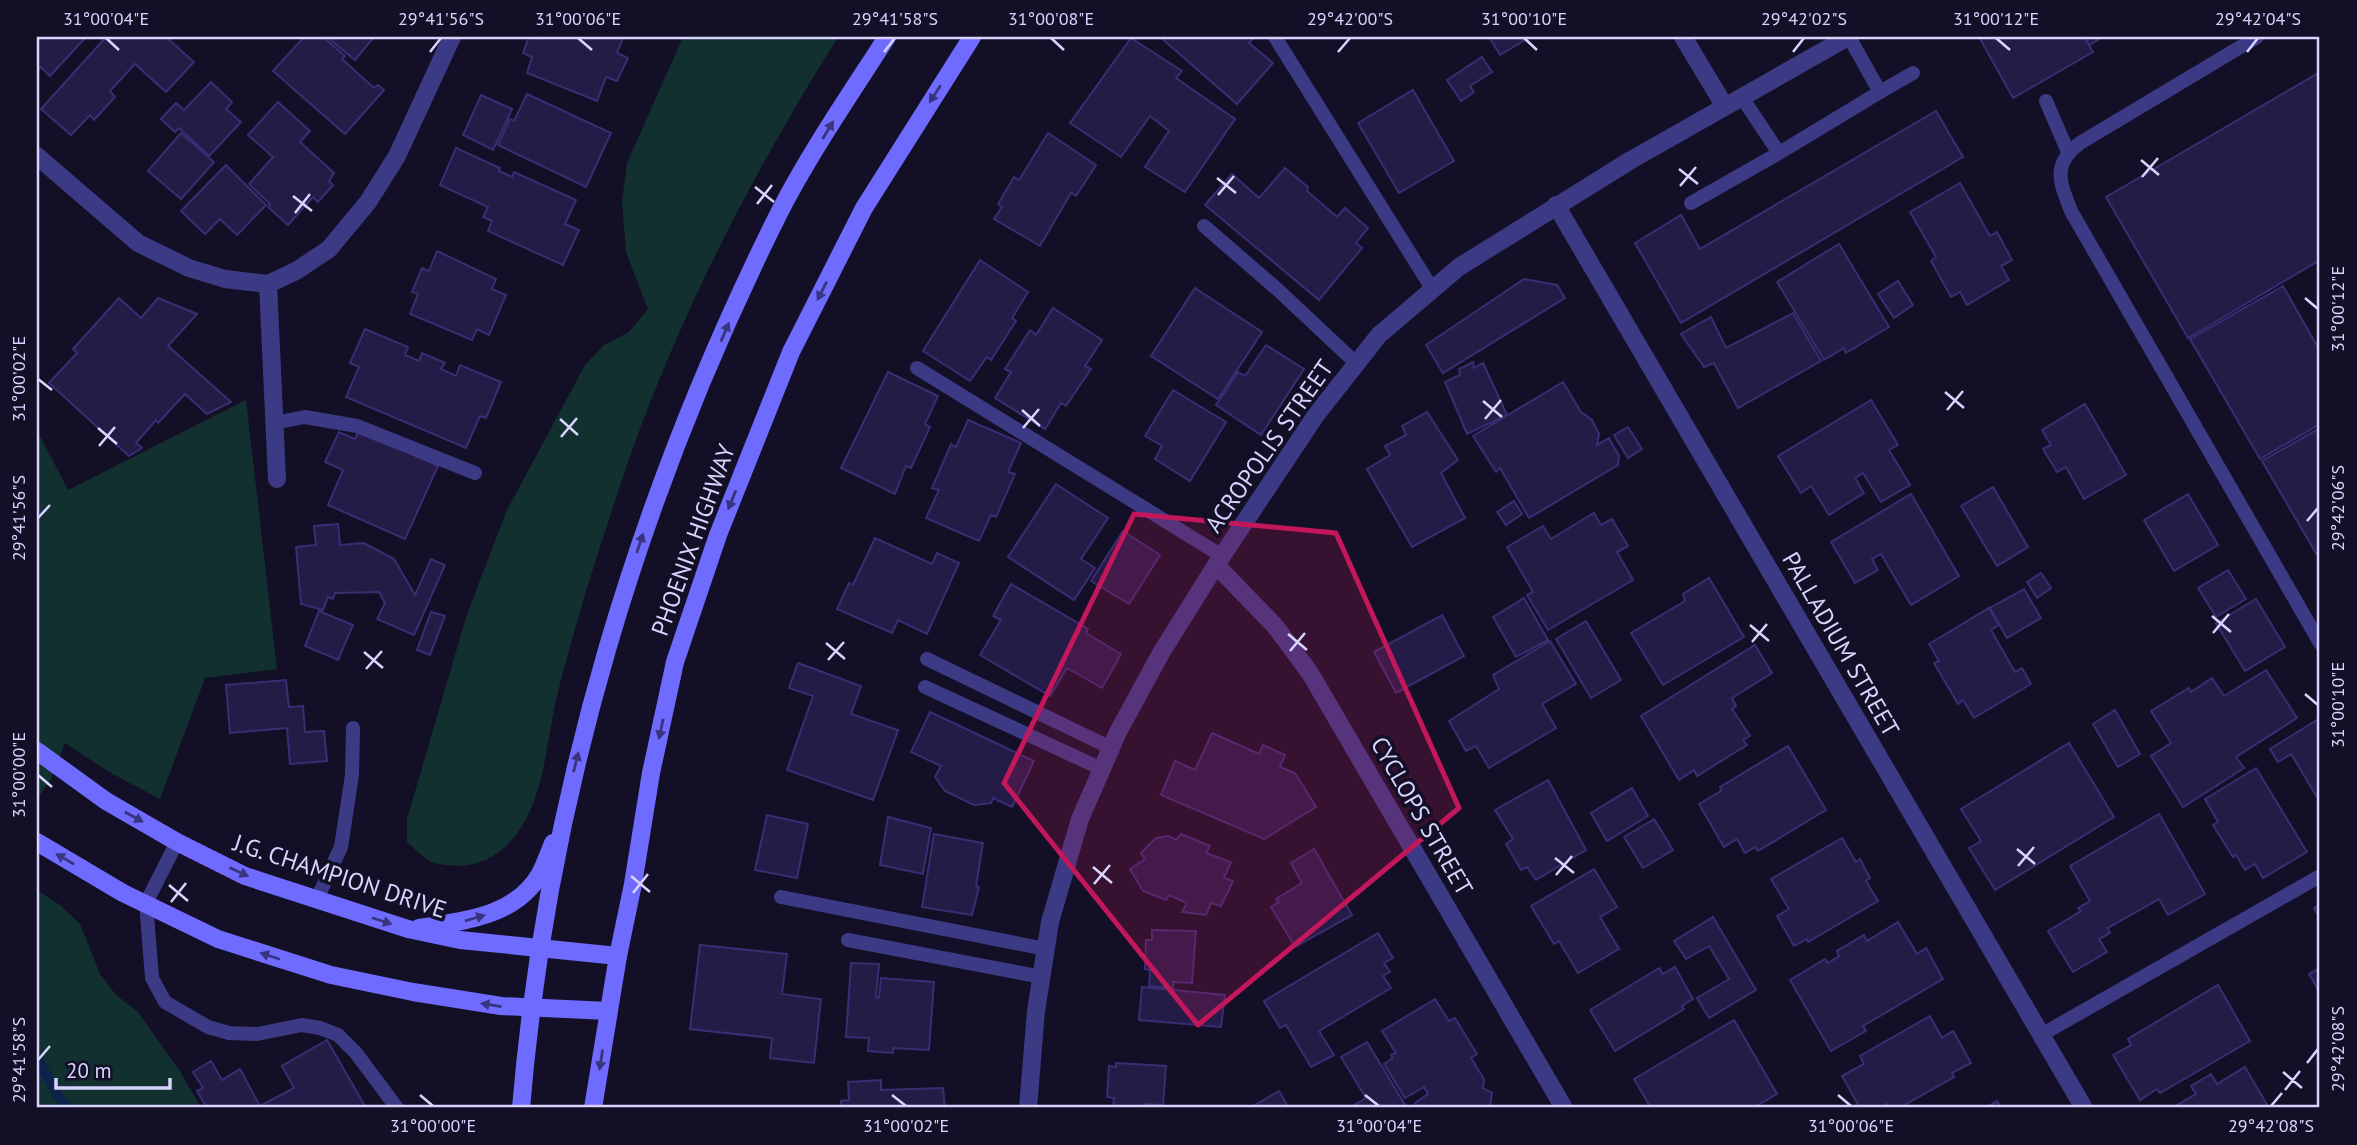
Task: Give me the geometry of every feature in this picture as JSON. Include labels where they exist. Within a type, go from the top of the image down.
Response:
[{"type":"main road","name":"PHOENIX HIGHWAY","points":[[521,1108],[540,949],[575,766],[614,623],[649,518],[727,325],[780,211],[887,37]]},
{"type":"main road","name":"PHOENIX HIGHWAY","points":[[593,1108],[651,773],[675,662],[718,536],[791,352],[827,280],[864,208],[972,37]]},
{"type":"main road","name":"J.G. CHAMPION DRIVE","points":[[37,751],[106,801],[177,842],[245,876],[408,929],[460,940],[618,956]]},
{"type":"main road","points":[[408,929],[468,920],[503,909],[524,894],[540,874],[569,795]]},
{"type":"main road","points":[[37,842],[123,893],[218,939],[331,975],[413,992],[531,1009],[608,1012]]},
{"type":"street","points":[[37,156],[138,243],[189,268],[225,279],[268,284],[296,271],[329,249],[368,202],[397,156],[452,37]]},
{"type":"street","points":[[1683,37],[1724,105]]},
{"type":"street","name":"ACROPOLIS STREET","points":[[1028,1108],[1036,1010],[1050,922],[1080,819],[1111,748],[1161,653],[1219,560],[1316,415],[1379,335],[1459,267],[1556,205],[1724,105],[1848,37]]},
{"type":"street","name":"PALLADIUM STREET","points":[[1556,205],[2084,1108]]},
{"type":"street","points":[[268,284],[277,480]]},
{"type":"street","name":"CYCLOPS STREET","points":[[1219,560],[1275,626],[1310,673],[1564,1108]]},
{"type":"lane","points":[[1275,37],[1433,290]]},
{"type":"lane","points":[[1848,37],[1880,92]]},
{"type":"lane","points":[[2257,37],[2068,152],[2059,180],[2071,211],[2320,643]]},
{"type":"lane","points":[[1690,203],[1913,73]]},
{"type":"lane","points":[[1741,96],[1779,152]]},
{"type":"lane","points":[[2046,101],[2068,152]]},
{"type":"lane","points":[[1204,226],[1277,289],[1357,364]]},
{"type":"lane","points":[[917,368],[1219,560]]},
{"type":"lane","points":[[274,423],[304,417],[357,426],[475,473]]},
{"type":"lane","points":[[927,659],[1111,748]]},
{"type":"lane","points":[[925,687],[1102,769]]},
{"type":"lane","points":[[317,899],[341,847],[351,788],[353,728]]},
{"type":"lane","points":[[177,842],[146,903],[152,978],[165,1002],[208,1027],[229,1032],[257,1034],[302,1025],[338,1035],[356,1053],[397,1108]]},
{"type":"lane","points":[[2042,1035],[2320,876]]},
{"type":"lane","points":[[782,897],[1046,949]]},
{"type":"lane","points":[[848,940],[1042,977]]},
{"type":"highlighted area","points":[[1134,514],[1336,533],[1459,808],[1198,1025],[1004,783]]},
{"type":"green space","points":[[683,37],[838,37],[743,201],[662,373],[618,492],[585,596],[556,700],[533,805],[516,835],[494,856],[467,865],[434,863],[407,842],[407,819],[467,614],[507,510],[585,365],[604,345],[629,332],[648,309],[626,252],[622,201],[627,163]]},
{"type":"green space","points":[[246,400],[277,669],[205,678],[160,799],[109,772],[65,743],[50,781],[37,799],[37,430],[68,490]]},
{"type":"green space","points":[[37,890],[60,905],[80,924],[100,974],[116,995],[138,1012],[181,1073],[201,1108],[37,1108]]},
{"type":"building","points":[[37,37],[86,37],[50,76],[41,67],[37,72]]},
{"type":"building","points":[[106,37],[166,37],[194,62],[166,92],[135,64],[110,91],[115,97],[94,120],[90,115],[71,135],[41,109]]},
{"type":"building","points":[[304,37],[323,37],[345,56],[342,59],[374,88],[378,85],[384,90],[345,134],[273,71]]},
{"type":"building","points":[[327,37],[374,37],[355,60]]},
{"type":"building","points":[[529,37],[621,37],[623,38],[617,53],[628,58],[617,81],[606,77],[597,101],[527,73],[532,57],[523,53]]},
{"type":"building","points":[[1160,37],[1254,37],[1249,43],[1273,63],[1237,104]]},
{"type":"building","points":[[1489,37],[1530,37],[1500,55]]},
{"type":"building","points":[[1979,37],[2084,37],[2093,52],[2013,98]]},
{"type":"building","points":[[2084,37],[2103,37],[2089,45]]},
{"type":"building","points":[[1131,38],[1182,71],[1176,78],[1235,119],[1185,192],[1145,167],[1169,131],[1150,116],[1121,157],[1070,123]]},
{"type":"building","points":[[1482,57],[1492,72],[1470,86],[1474,92],[1461,101],[1447,80]]},
{"type":"building","points":[[2320,72],[2320,260],[2188,338],[2106,197]]},
{"type":"building","points":[[211,82],[232,102],[226,109],[241,122],[209,156],[179,128],[175,132],[161,119],[176,103],[184,110]]},
{"type":"building","points":[[1413,90],[1454,161],[1399,193],[1358,123]]},
{"type":"building","points":[[527,94],[611,133],[586,187],[498,145],[510,119],[514,121]]},
{"type":"building","points":[[481,95],[512,109],[493,150],[463,135]]},
{"type":"building","points":[[278,102],[310,131],[300,142],[334,173],[329,181],[333,185],[318,202],[313,197],[288,225],[249,184],[273,157],[248,135]]},
{"type":"building","points":[[1936,111],[1963,157],[1681,323],[1635,243],[1681,215],[1700,249]]},
{"type":"building","points":[[181,133],[214,162],[181,199],[148,171]]},
{"type":"building","points":[[1048,133],[1096,165],[1076,196],[1071,193],[1040,246],[994,219],[1002,207],[998,204],[1014,177],[1019,180]]},
{"type":"building","points":[[456,148],[500,168],[499,171],[512,177],[514,172],[576,200],[565,224],[579,230],[563,265],[488,231],[492,221],[483,217],[488,207],[440,185]]},
{"type":"building","points":[[226,165],[266,205],[237,235],[220,219],[205,234],[181,211]]},
{"type":"building","points":[[1285,168],[1337,217],[1345,208],[1368,228],[1356,243],[1362,248],[1319,300],[1205,205],[1232,174],[1259,198]]},
{"type":"building","points":[[1960,183],[1990,236],[1997,232],[2012,260],[2001,266],[2009,280],[1967,305],[1960,292],[1951,297],[1931,261],[1936,257],[1910,212]]},
{"type":"building","points":[[1839,244],[1889,327],[1846,353],[1844,348],[1824,360],[1777,282]]},
{"type":"building","points":[[437,251],[496,279],[492,289],[506,295],[489,335],[477,329],[472,340],[410,314],[418,294],[412,292],[422,268],[429,271]]},
{"type":"building","points":[[980,260],[1028,292],[1012,318],[1016,321],[991,360],[987,357],[970,381],[923,351]]},
{"type":"building","points":[[1524,279],[1557,285],[1565,298],[1443,373],[1426,345]]},
{"type":"building","points":[[1898,281],[1913,305],[1894,318],[1878,294]]},
{"type":"building","points":[[2283,286],[2320,351],[2320,424],[2260,459],[2190,339]]},
{"type":"building","points":[[1195,288],[1262,332],[1218,399],[1151,356]]},
{"type":"building","points":[[119,298],[141,318],[158,298],[197,314],[168,346],[231,402],[207,414],[185,394],[158,423],[156,420],[136,443],[142,448],[129,456],[49,383],[77,353],[73,349]]},
{"type":"building","points":[[1053,308],[1102,340],[1085,366],[1091,369],[1066,406],[1061,403],[1045,429],[995,398],[1011,372],[1005,369],[1030,330],[1036,335]]},
{"type":"building","points":[[1793,313],[1821,361],[1738,408],[1714,363],[1704,367],[1681,334],[1711,317],[1726,348]]},
{"type":"building","points":[[365,329],[408,347],[405,355],[419,361],[422,353],[445,363],[441,369],[456,376],[460,365],[501,382],[486,418],[480,416],[466,448],[346,397],[359,367],[350,363]]},
{"type":"building","points":[[1266,345],[1304,369],[1261,435],[1216,405],[1238,372],[1245,376]]},
{"type":"building","points":[[1473,362],[1474,368],[1483,363],[1507,415],[1467,434],[1445,382],[1460,375],[1459,369]]},
{"type":"building","points":[[888,372],[938,396],[925,424],[930,427],[911,468],[906,466],[895,494],[841,468]]},
{"type":"building","points":[[1563,382],[1581,412],[1592,420],[1599,434],[1597,445],[1609,438],[1619,456],[1618,465],[1529,518],[1500,468],[1496,472],[1473,436]]},
{"type":"building","points":[[1173,390],[1226,422],[1190,481],[1155,459],[1162,446],[1145,436]]},
{"type":"building","points":[[1871,400],[1898,445],[1889,450],[1910,485],[1881,502],[1863,473],[1855,478],[1864,493],[1829,515],[1811,486],[1801,493],[1778,456]]},
{"type":"building","points":[[2085,404],[2126,475],[2084,499],[2066,467],[2057,472],[2043,449],[2051,445],[2042,430]]},
{"type":"building","points":[[1427,412],[1458,460],[1441,473],[1465,518],[1412,547],[1367,469],[1390,455],[1385,446],[1406,435],[1402,426]]},
{"type":"building","points":[[968,420],[1021,443],[1008,472],[1015,474],[996,517],[991,515],[979,541],[926,518],[939,490],[932,488],[951,444],[956,447]]},
{"type":"building","points":[[1628,427],[1642,449],[1628,458],[1614,435]]},
{"type":"building","points":[[2320,428],[2320,560],[2262,461]]},
{"type":"building","points":[[359,430],[438,466],[405,539],[328,505],[343,470],[325,462],[339,432],[355,439]]},
{"type":"building","points":[[1056,484],[1108,518],[1081,559],[1095,568],[1074,600],[1008,557]]},
{"type":"building","points":[[1993,487],[2028,547],[1997,566],[1961,506]]},
{"type":"building","points":[[1911,494],[1959,576],[1911,605],[1881,554],[1872,559],[1878,570],[1855,583],[1831,542]]},
{"type":"building","points":[[2188,494],[2218,545],[2174,571],[2144,520]]},
{"type":"building","points":[[1514,501],[1522,514],[1506,525],[1497,512]]},
{"type":"building","points":[[1594,513],[1601,525],[1612,519],[1628,546],[1617,552],[1633,580],[1548,630],[1527,595],[1533,592],[1507,547],[1543,526],[1551,539]]},
{"type":"building","points":[[338,524],[340,545],[364,543],[394,559],[415,595],[431,559],[445,565],[414,635],[377,619],[385,603],[379,592],[335,593],[333,599],[328,597],[323,610],[301,604],[296,547],[316,545],[314,526]]},
{"type":"building","points":[[1123,531],[1160,555],[1129,604],[1091,581]]},
{"type":"building","points":[[875,538],[932,564],[937,553],[959,563],[927,634],[898,620],[892,633],[837,609],[849,583],[853,585]]},
{"type":"building","points":[[2228,570],[2246,599],[2216,617],[2198,588]]},
{"type":"building","points":[[2041,573],[2051,588],[2037,598],[2027,582]]},
{"type":"building","points":[[1709,578],[1744,637],[1663,685],[1631,633],[1685,601],[1683,594]]},
{"type":"building","points":[[1011,584],[1088,629],[1086,633],[1121,654],[1102,688],[1067,668],[1050,696],[980,655],[1001,620],[993,616]]},
{"type":"building","points":[[2024,589],[2041,618],[2007,638],[1990,608]]},
{"type":"building","points":[[1524,598],[1548,640],[1516,657],[1493,617]]},
{"type":"building","points":[[2256,599],[2285,647],[2245,671],[2216,623]]},
{"type":"building","points":[[1989,608],[1999,625],[1991,630],[2015,672],[2022,668],[2031,684],[1974,718],[1963,700],[1958,704],[1934,663],[1939,661],[1929,644]]},
{"type":"building","points":[[319,611],[353,625],[338,660],[305,646]]},
{"type":"building","points":[[431,612],[445,616],[430,655],[417,650]]},
{"type":"building","points":[[1442,615],[1464,656],[1396,693],[1374,652]]},
{"type":"building","points":[[1586,621],[1621,680],[1591,698],[1556,639]]},
{"type":"building","points":[[1550,641],[1576,684],[1542,704],[1556,728],[1489,768],[1476,746],[1466,751],[1449,721],[1499,689],[1493,675]]},
{"type":"building","points":[[1755,645],[1772,673],[1732,698],[1736,706],[1732,709],[1750,736],[1743,740],[1747,745],[1697,776],[1694,770],[1679,780],[1641,716]]},
{"type":"building","points":[[798,663],[861,686],[851,714],[898,730],[873,800],[787,770],[813,696],[789,688]]},
{"type":"building","points":[[2266,670],[2297,718],[2236,757],[2244,768],[2183,807],[2151,756],[2171,743],[2151,711],[2189,688],[2191,692],[2212,678],[2224,696]]},
{"type":"building","points":[[286,680],[289,707],[303,706],[305,732],[324,731],[327,761],[290,764],[287,728],[230,733],[226,685]]},
{"type":"building","points":[[2115,710],[2140,754],[2118,767],[2093,724]]},
{"type":"building","points":[[930,712],[1034,761],[1012,807],[993,798],[991,803],[974,805],[945,791],[935,777],[941,766],[911,752]]},
{"type":"building","points":[[2320,718],[2320,802],[2291,754],[2278,762],[2270,749]]},
{"type":"building","points":[[1212,733],[1259,754],[1263,745],[1285,755],[1280,767],[1295,773],[1316,807],[1264,839],[1161,795],[1175,761],[1195,770]]},
{"type":"building","points":[[2069,743],[2114,817],[1995,890],[1969,848],[1981,841],[1961,809]]},
{"type":"building","points":[[1788,746],[1826,810],[1758,851],[1755,847],[1745,853],[1737,839],[1724,847],[1699,804],[1721,791],[1720,787]]},
{"type":"building","points":[[2256,768],[2307,852],[2263,878],[2255,864],[2245,870],[2236,855],[2233,857],[2213,825],[2218,822],[2205,799]]},
{"type":"building","points":[[1548,780],[1586,850],[1536,880],[1527,867],[1521,870],[1506,844],[1513,839],[1495,810]]},
{"type":"building","points":[[1632,788],[1648,816],[1607,841],[1591,813]]},
{"type":"building","points":[[2159,814],[2205,894],[2168,915],[2159,899],[2108,928],[2110,933],[2099,939],[2107,952],[2073,972],[2048,931],[2081,911],[2078,908],[2090,901],[2070,866]]},
{"type":"building","points":[[767,815],[808,824],[797,878],[755,870]]},
{"type":"building","points":[[888,817],[931,828],[923,874],[880,865]]},
{"type":"building","points":[[1654,819],[1673,850],[1643,868],[1624,837]]},
{"type":"building","points":[[934,834],[983,843],[976,886],[979,887],[972,915],[922,907]]},
{"type":"building","points":[[1181,834],[1210,846],[1206,853],[1231,862],[1224,878],[1233,881],[1221,906],[1211,903],[1206,915],[1182,912],[1187,903],[1169,895],[1166,900],[1143,891],[1130,869],[1145,859],[1141,853],[1156,838],[1169,836],[1176,840]]},
{"type":"building","points":[[1842,838],[1856,862],[1860,859],[1870,878],[1866,881],[1878,901],[1808,942],[1807,939],[1794,946],[1777,916],[1789,909],[1771,879]]},
{"type":"building","points":[[1314,849],[1352,915],[1295,947],[1271,907],[1279,902],[1276,899],[1302,883],[1291,863]]},
{"type":"building","points":[[1594,869],[1617,907],[1600,917],[1619,949],[1578,973],[1559,941],[1554,944],[1531,906]]},
{"type":"building","points":[[2320,904],[2320,918],[2314,908]]},
{"type":"building","points":[[1713,917],[1756,990],[1709,1018],[1697,998],[1729,979],[1709,946],[1686,959],[1674,941]]},
{"type":"building","points":[[1898,922],[1917,954],[1926,948],[1943,979],[1863,1026],[1866,1031],[1831,1051],[1790,980],[1825,959],[1828,963],[1839,956],[1837,951],[1864,935],[1867,941]]},
{"type":"building","points":[[1152,930],[1196,931],[1192,983],[1173,982],[1173,988],[1149,986],[1150,970],[1145,969],[1146,940],[1152,940]]},
{"type":"building","points":[[1378,933],[1393,958],[1384,963],[1390,972],[1383,976],[1391,988],[1319,1031],[1334,1055],[1311,1067],[1286,1025],[1280,1028],[1264,1001]]},
{"type":"building","points":[[700,945],[787,954],[782,994],[821,999],[814,1063],[770,1058],[772,1038],[690,1029]]},
{"type":"building","points":[[851,963],[879,964],[876,997],[879,998],[881,978],[934,982],[929,1050],[893,1048],[893,1053],[868,1051],[869,1038],[846,1037]]},
{"type":"building","points":[[1675,967],[1693,999],[1682,1006],[1684,1009],[1615,1051],[1590,1010],[1659,968],[1663,974]]},
{"type":"building","points":[[2320,968],[2320,993],[2309,974]]},
{"type":"building","points":[[2218,985],[2250,1041],[2160,1093],[2157,1089],[2140,1100],[2113,1055],[2131,1045],[2128,1039]]},
{"type":"building","points":[[1142,987],[1225,995],[1221,1027],[1139,1020]]},
{"type":"building","points":[[1435,999],[1449,1021],[1455,1018],[1477,1054],[1471,1058],[1484,1079],[1483,1088],[1492,1093],[1490,1108],[1418,1108],[1415,1103],[1428,1094],[1424,1087],[1405,1098],[1384,1064],[1396,1053],[1382,1031]]},
{"type":"building","points":[[1930,1016],[1942,1038],[1953,1031],[1971,1063],[1952,1073],[1954,1077],[1899,1108],[1889,1108],[1887,1104],[1880,1108],[1860,1108],[1842,1076],[1864,1064],[1860,1056]]},
{"type":"building","points":[[1734,1020],[1777,1094],[1753,1108],[1651,1108],[1634,1079]]},
{"type":"building","points":[[327,1040],[366,1108],[261,1108],[260,1106],[294,1088],[282,1066]]},
{"type":"building","points":[[1367,1042],[1407,1108],[1349,1108],[1366,1098],[1341,1057]]},
{"type":"building","points":[[211,1061],[222,1080],[240,1069],[261,1108],[207,1108],[197,1091],[203,1088],[193,1072]]},
{"type":"building","points":[[1116,1063],[1166,1066],[1163,1105],[1144,1104],[1144,1108],[1113,1108],[1114,1098],[1107,1097],[1109,1066],[1116,1067]]},
{"type":"building","points":[[2245,1067],[2269,1108],[2172,1108],[2196,1094],[2191,1086],[2211,1074],[2217,1084]]},
{"type":"building","points":[[881,1080],[881,1090],[943,1088],[945,1108],[841,1108],[841,1101],[849,1100],[848,1082]]},
{"type":"building","points":[[1279,1091],[1289,1108],[1250,1108]]},
{"type":"building","points":[[1997,1101],[2001,1108],[1986,1108]]},
{"type":"waterway","points":[[37,1058],[67,1108]]}]
